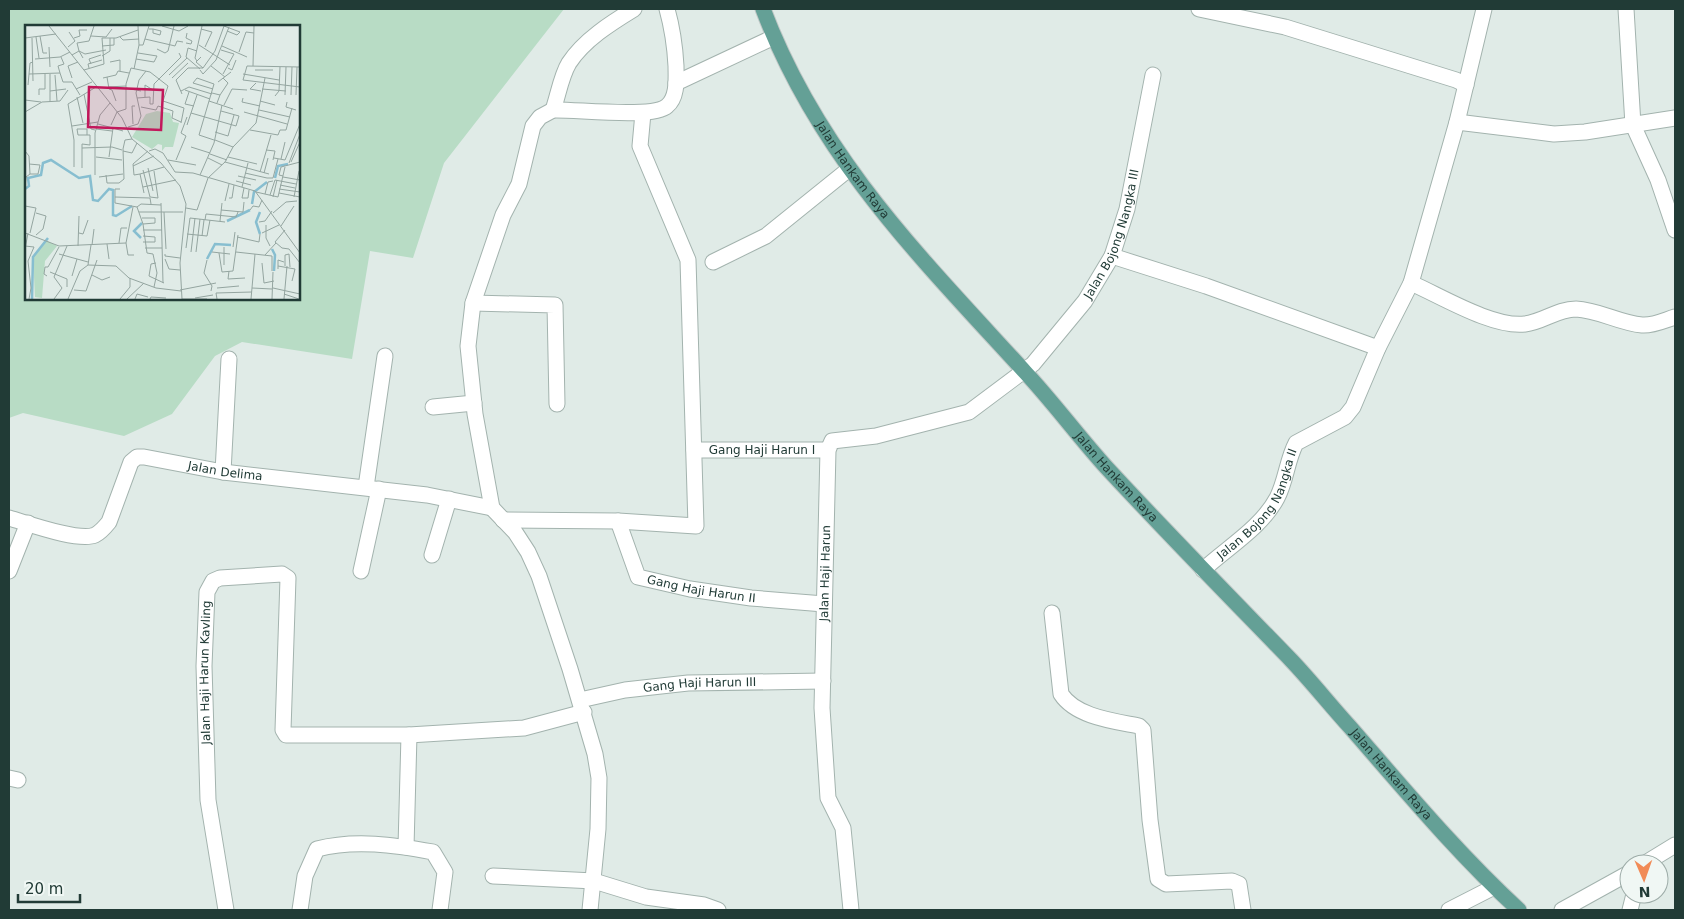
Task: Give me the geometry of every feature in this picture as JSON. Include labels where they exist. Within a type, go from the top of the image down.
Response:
[{"type":"main road","name":"Jalan Hankam Raya","points":[[763,9],[774,38],[802,96],[849,169],[910,247],[1024,371],[1104,465],[1293,662],[1494,887],[1519,910]]},
{"type":"street","points":[[553,110],[569,64],[595,36],[612,22],[634,9]]},
{"type":"street","points":[[667,9],[675,55],[684,79]]},
{"type":"street","points":[[1199,9],[1285,27],[1466,85]]},
{"type":"street","name":"Jalan Bojong Nangka II","points":[[1203,570],[1261,522],[1270,510],[1279,496],[1296,443],[1345,417],[1353,407],[1378,348],[1411,283],[1466,85],[1484,9]]},
{"type":"street","points":[[1626,9],[1633,125],[1658,180],[1675,230]]},
{"type":"street","points":[[590,910],[594,881],[599,778],[595,754],[582,706],[528,552],[515,532],[492,508],[474,404],[468,346],[474,303],[503,215],[518,184],[533,126],[540,117],[553,110],[644,113],[667,107],[684,79],[774,38]]},
{"type":"street","name":"Jalan Bojong Nangka III","points":[[1024,371],[1033,364],[1085,302],[1112,256],[1127,209],[1153,75]]},
{"type":"street","points":[[503,520],[618,520],[696,526],[688,260],[640,146],[644,113]]},
{"type":"street","points":[[1456,122],[1554,134],[1585,132],[1675,118]]},
{"type":"street","points":[[713,262],[766,236],[849,169]]},
{"type":"street","points":[[1112,256],[1206,286],[1378,348]]},
{"type":"street","points":[[1411,283],[1482,315],[1510,324],[1532,323],[1560,312],[1574,309],[1596,312],[1642,325],[1675,317]]},
{"type":"street","points":[[474,303],[554,305],[557,404]]},
{"type":"street","points":[[361,571],[373,488],[385,356]]},
{"type":"street","points":[[223,472],[229,359]]},
{"type":"street","points":[[828,450],[832,441],[876,436],[969,412],[1024,371]]},
{"type":"street","points":[[434,407],[474,404]]},
{"type":"street","name":"Gang Haji Harun I","points":[[694,450],[828,450]]},
{"type":"street","name":"Jalan Haji Harun","points":[[828,450],[822,708],[828,798],[843,828],[851,910]]},
{"type":"street","name":"Jalan Delima","points":[[9,518],[74,535],[94,535],[104,529],[109,522],[129,468],[137,457],[157,458],[223,472],[373,488],[449,499],[492,508]]},
{"type":"street","points":[[432,555],[449,499]]},
{"type":"street","name":"Gang Haji Harun II","points":[[618,520],[638,577],[690,589],[751,598],[824,604]]},
{"type":"street","points":[[9,571],[28,523]]},
{"type":"street","name":"Jalan Haji Harun Kavling","points":[[226,910],[208,800],[204,666],[207,592],[213,581],[220,578],[282,574],[288,578],[284,730],[286,735],[409,735],[524,728],[582,706]]},
{"type":"street","points":[[1052,613],[1061,694],[1066,701],[1077,709],[1139,726],[1143,730],[1150,820],[1158,879],[1166,884],[1232,881],[1239,884],[1243,910]]},
{"type":"street","name":"Gang Haji Harun III","points":[[582,706],[625,690],[688,683],[822,681]]},
{"type":"street","points":[[406,847],[409,735]]},
{"type":"street","points":[[300,910],[305,876],[317,848],[340,843],[406,847],[433,852],[445,872],[440,910]]},
{"type":"street","points":[[1660,854],[1675,845]]},
{"type":"street","points":[[493,876],[594,881],[646,897],[704,905],[718,910]]},
{"type":"street","points":[[1562,910],[1619,878]]},
{"type":"street","points":[[1449,910],[1494,887]]},
{"type":"green space","points":[[9,9],[564,9],[444,163],[413,258],[370,251],[352,359],[242,342],[215,356],[172,414],[124,436],[23,413],[9,418]]}]
